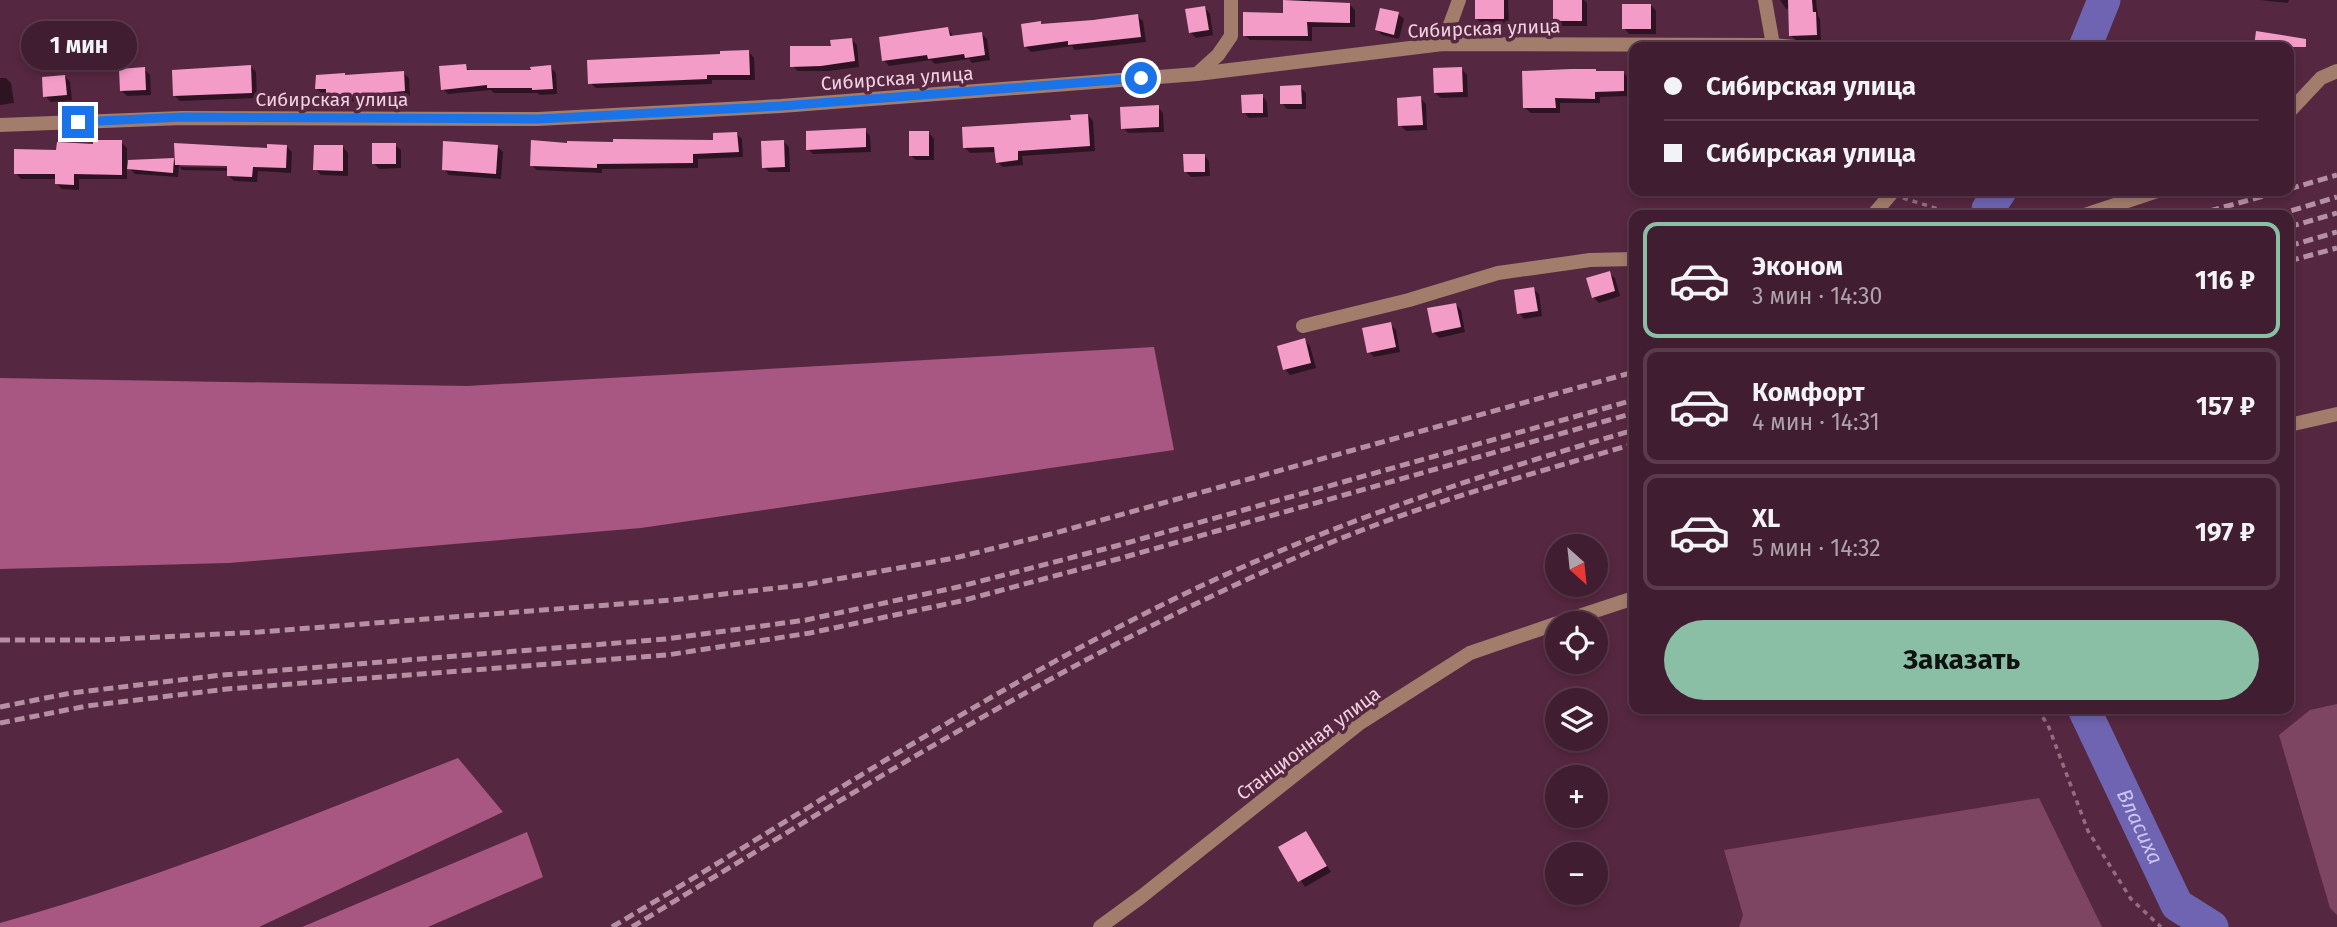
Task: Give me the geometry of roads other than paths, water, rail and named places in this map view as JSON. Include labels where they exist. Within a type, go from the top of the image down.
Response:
[{"type":"street","points":[[1197,74],[1217,55],[1231,36],[1231,0]]},
{"type":"street","points":[[1443,44],[1459,0]]},
{"type":"street","points":[[1765,0],[1772,42]]},
{"type":"street","name":"Сибирская улица","points":[[0,125],[183,117],[538,119],[781,106],[1197,74],[1443,44],[1629,45]]},
{"type":"street","points":[[2294,107],[2321,78],[2337,71]]},
{"type":"street","points":[[1877,210],[1889,196]]},
{"type":"street","points":[[2100,210],[2142,196]]},
{"type":"street","points":[[1303,326],[1409,300],[1498,274],[1590,260],[1629,259]]},
{"type":"street","points":[[2294,424],[2337,414]]},
{"type":"street","name":"Станционная улица","points":[[1594,611],[1629,600]]},
{"type":"street","name":"Станционная улица","points":[[1100,927],[1360,723],[1470,653],[1545,627]]},
{"type":"waterway","name":"Власиха","points":[[2087,42],[2104,0]]},
{"type":"waterway","name":"Власиха","points":[[1988,210],[1997,196]]},
{"type":"waterway","name":"Власиха","points":[[2086,714],[2177,905],[2212,927]]},
{"type":"railway","points":[[2294,188],[2337,175]]},
{"type":"railway","points":[[2213,210],[2264,196]]},
{"type":"railway","points":[[2294,210],[2337,197]]},
{"type":"railway","points":[[2294,226],[2337,213]]},
{"type":"railway","points":[[2294,245],[2337,232]]},
{"type":"railway","points":[[2294,260],[2337,248]]},
{"type":"railway","points":[[0,640],[101,640],[259,632],[672,600],[803,585],[955,558],[1055,533],[1629,373]]},
{"type":"railway","points":[[0,707],[71,693],[222,675],[666,639],[806,620],[958,587],[1116,546],[1629,401]]},
{"type":"railway","points":[[0,723],[87,706],[227,689],[667,655],[810,633],[961,601],[1629,414]]},
{"type":"railway","points":[[612,927],[1028,676],[1172,600],[1342,526],[1457,485],[1629,432]]},
{"type":"railway","points":[[632,927],[972,723],[1058,675],[1234,585],[1325,545],[1401,516],[1629,445]]}]
